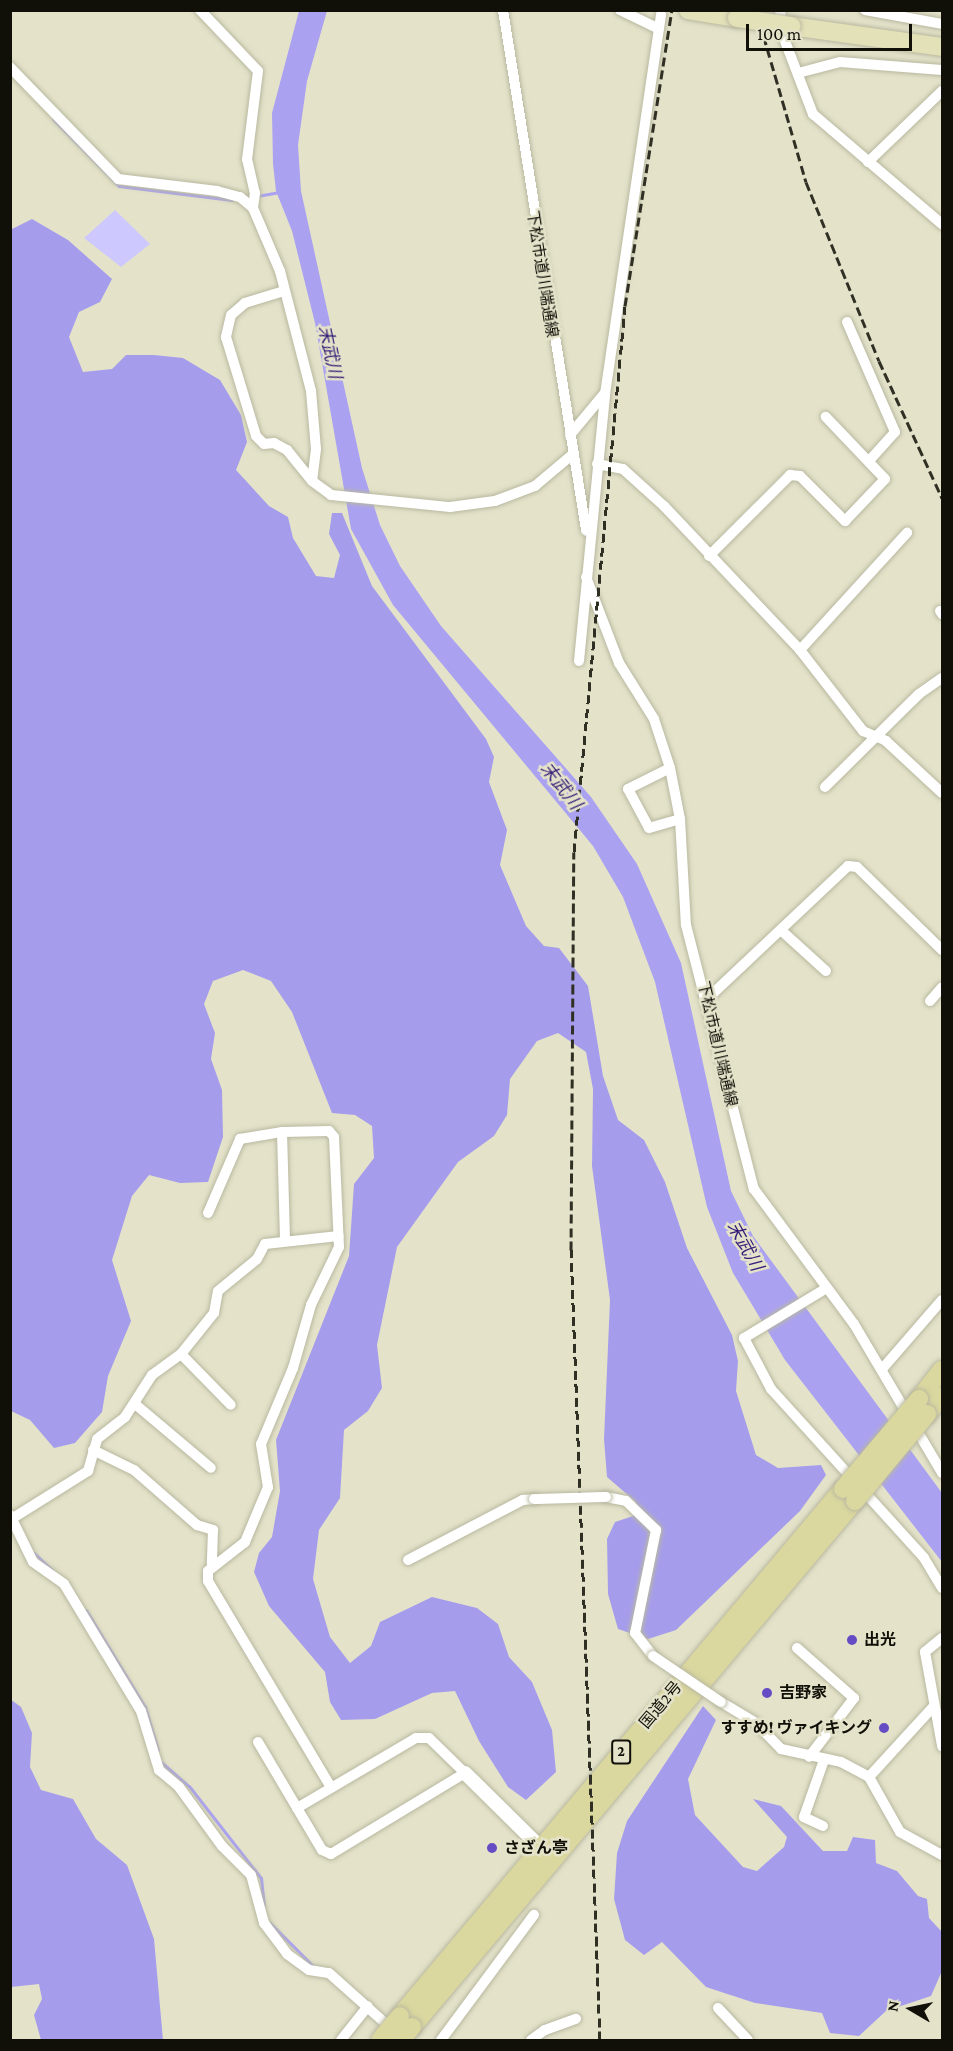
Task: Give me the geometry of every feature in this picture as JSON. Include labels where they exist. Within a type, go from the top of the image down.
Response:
[{"type":"highway","name":"国道2号","points":[[380,2040],[404,2031],[547,1854],[923,1407],[942,1370]]},
{"type":"highway","name":"国道2号","points":[[923,1407],[942,1396]]},
{"type":"main road","points":[[688,10],[942,47]]},
{"type":"street","points":[[200,10],[256,64],[247,159],[255,201],[284,291],[311,391],[316,449],[312,481]]},
{"type":"street","name":"下松市道川端通線","points":[[503,10],[573,454],[589,535]]},
{"type":"street","points":[[620,10],[659,29]]},
{"type":"street","points":[[780,10],[783,36],[813,114],[942,224]]},
{"type":"street","points":[[865,10],[942,24]]},
{"type":"street","points":[[579,661],[604,393],[661,14]]},
{"type":"street","points":[[798,73],[840,62],[942,70]]},
{"type":"street","points":[[10,67],[118,179],[217,190],[255,201]]},
{"type":"street","points":[[867,162],[942,91]]},
{"type":"street","points":[[284,291],[245,303],[231,315],[226,337],[256,436],[264,444],[274,442],[287,450],[312,481],[331,495],[380,501],[424,501],[450,507],[495,501],[535,486],[573,454]]},
{"type":"street","points":[[847,322],[895,432],[869,461]]},
{"type":"street","points":[[570,435],[604,393]]},
{"type":"street","points":[[709,556],[790,475],[800,476],[845,521],[885,479],[826,417]]},
{"type":"street","points":[[597,464],[623,469],[800,650],[863,730],[879,736],[942,793]]},
{"type":"street","points":[[800,650],[907,533]]},
{"type":"street","name":"下松市道川端通線","points":[[586,577],[620,663],[654,719],[670,768],[680,819],[683,906],[754,1189],[822,1291],[883,1368],[942,1470]]},
{"type":"street","points":[[825,787],[919,694],[942,678]]},
{"type":"street","points":[[670,768],[628,789],[649,828],[680,819]]},
{"type":"street","points":[[707,999],[783,932],[848,866],[857,867],[942,950]]},
{"type":"street","points":[[783,932],[826,971]]},
{"type":"street","points":[[930,1001],[942,987]]},
{"type":"street","points":[[208,1213],[240,1139],[282,1132],[329,1131],[334,1137],[339,1236],[333,1264],[311,1305],[293,1368],[261,1444],[268,1487],[245,1542],[212,1564]]},
{"type":"street","points":[[282,1132],[285,1239]]},
{"type":"street","points":[[339,1236],[269,1240],[256,1259],[218,1291],[214,1313],[182,1354],[152,1375],[135,1404],[102,1433],[83,1476],[12,1516],[33,1562],[64,1584],[141,1711],[159,1770],[179,1787],[222,1846],[251,1875],[264,1923],[287,1954],[309,1970],[329,1973],[367,2006],[404,2031]]},
{"type":"street","points":[[822,1291],[744,1338],[771,1389],[924,1558],[942,1588]]},
{"type":"street","points":[[883,1368],[942,1300]]},
{"type":"street","points":[[182,1354],[231,1405]]},
{"type":"street","points":[[135,1404],[211,1468]]},
{"type":"street","points":[[93,1450],[134,1470],[197,1525],[213,1530],[212,1564],[208,1581],[331,1787]]},
{"type":"street","points":[[408,1560],[523,1500],[606,1497],[626,1502],[656,1530],[635,1633],[653,1656],[756,1723],[781,1749],[854,1767],[869,1777],[900,1832],[942,1855]]},
{"type":"street","points":[[942,1638],[925,1652],[942,1746]]},
{"type":"street","points":[[797,1648],[854,1698],[809,1757]]},
{"type":"street","points":[[869,1777],[934,1706]]},
{"type":"street","points":[[297,1808],[416,1738],[429,1738],[547,1854]]},
{"type":"street","points":[[258,1742],[322,1850],[331,1854],[465,1773]]},
{"type":"street","points":[[823,1826],[804,1817],[824,1760]]},
{"type":"street","points":[[441,2040],[534,1915]]},
{"type":"street","points":[[341,2040],[367,2006]]},
{"type":"street","points":[[718,2008],[748,2040]]},
{"type":"street","points":[[531,2040],[545,2030],[576,2019]]},
{"type":"shaded area","points":[[115,210],[150,244],[121,267],[84,238]]},
{"type":"shaded area","points":[[32,219],[68,240],[112,279],[100,302],[79,312],[69,337],[83,372],[112,369],[126,355],[154,355],[183,358],[220,380],[241,415],[247,442],[236,470],[269,506],[288,517],[293,538],[316,576],[334,578],[340,555],[329,534],[332,513],[342,513],[372,586],[486,739],[494,757],[489,782],[507,830],[500,865],[526,926],[544,946],[559,948],[588,986],[603,1076],[618,1120],[644,1140],[665,1182],[687,1248],[732,1335],[738,1361],[736,1391],[756,1455],[778,1468],[821,1465],[826,1475],[800,1511],[676,1630],[648,1639],[618,1629],[608,1594],[607,1539],[615,1522],[633,1516],[636,1502],[607,1477],[604,1439],[610,1300],[592,1166],[593,1089],[586,1052],[558,1033],[537,1041],[510,1079],[507,1115],[494,1136],[458,1162],[397,1247],[377,1345],[382,1388],[368,1411],[344,1430],[340,1498],[319,1530],[313,1579],[330,1637],[350,1663],[371,1646],[380,1622],[432,1597],[477,1608],[498,1624],[509,1657],[532,1682],[552,1730],[556,1772],[526,1800],[508,1787],[479,1741],[455,1691],[432,1693],[375,1719],[341,1720],[330,1702],[325,1672],[269,1606],[254,1572],[259,1553],[272,1537],[280,1491],[276,1440],[349,1256],[354,1184],[374,1158],[372,1126],[355,1115],[332,1113],[292,1012],[271,981],[243,970],[213,981],[204,1004],[215,1033],[211,1059],[222,1090],[223,1137],[208,1182],[180,1183],[149,1175],[132,1196],[112,1260],[131,1321],[108,1376],[102,1412],[75,1443],[54,1448],[30,1420],[11,1411],[10,230]]},
{"type":"shaded area","points":[[10,1699],[21,1707],[32,1733],[30,1767],[41,1790],[73,1799],[96,1839],[127,1865],[154,1939],[163,2040],[41,2040],[34,2015],[42,1999],[39,1984],[11,1987]]},
{"type":"shaded area","points":[[703,1706],[716,1720],[688,1779],[695,1815],[743,1867],[757,1871],[784,1847],[787,1837],[753,1799],[781,1806],[823,1851],[847,1851],[853,1837],[875,1840],[876,1863],[897,1871],[918,1896],[927,1899],[929,1918],[942,1932],[942,1971],[931,1996],[886,2011],[859,2036],[830,2033],[822,2013],[755,2003],[706,1987],[662,1942],[644,1955],[625,1940],[614,1899],[617,1853],[627,1821]]},
{"type":"water","name":"末武川","points":[[299,11],[327,11],[307,81],[298,145],[301,191],[362,468],[380,525],[400,566],[441,626],[591,797],[637,864],[681,963],[731,1191],[753,1236],[942,1493],[942,1562],[785,1360],[733,1273],[707,1207],[655,982],[623,897],[593,846],[393,605],[351,529],[315,323],[292,231],[276,191],[273,164],[272,113]]},
{"type":"waterway","points":[[53,119],[119,186],[232,200]]},
{"type":"waterway","points":[[257,196],[280,192]]},
{"type":"waterway","points":[[34,1553],[53,1571]]},
{"type":"waterway","points":[[86,1610],[145,1707],[158,1750]]},
{"type":"waterway","points":[[161,1762],[189,1786],[261,1878],[264,1906]]},
{"type":"waterway","points":[[270,1923],[314,1967]]},
{"type":"railway","points":[[600,2040],[571,1250],[574,852],[625,306],[672,10]]},
{"type":"railway","points":[[756,10],[806,182],[879,361],[942,498]]},
{"type":"place","name":"出光","points":[[852,1640]]},
{"type":"place","name":"吉野家","points":[[767,1693]]},
{"type":"place","name":"すすめ! ヴァイキング","points":[[884,1728]]},
{"type":"place","name":"さざん亭","points":[[492,1848]]}]
